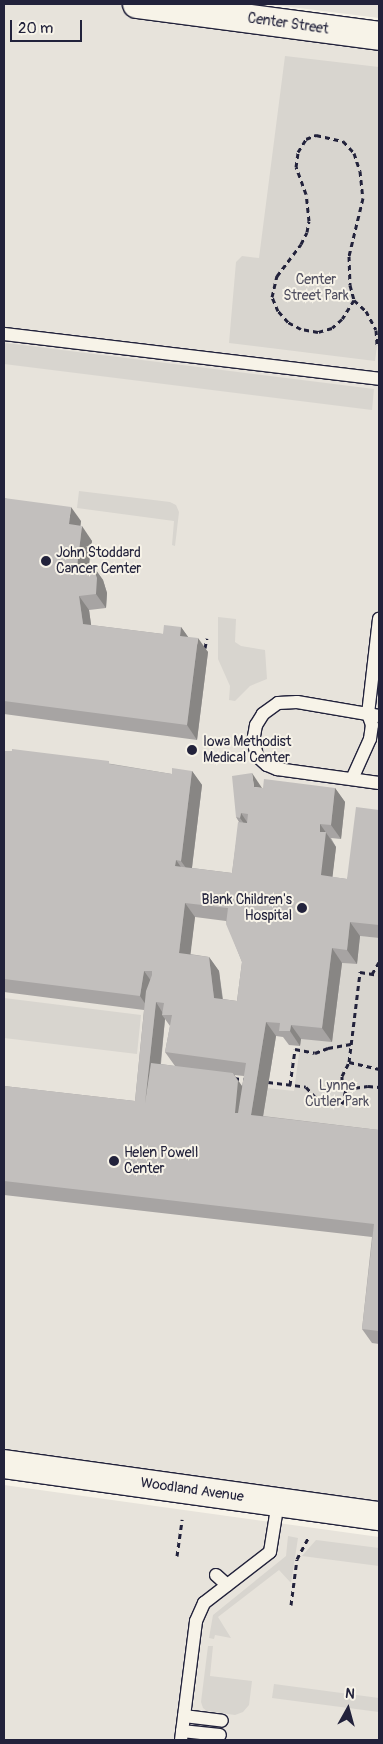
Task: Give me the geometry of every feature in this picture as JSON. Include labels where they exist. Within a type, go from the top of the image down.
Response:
[{"type":"street","name":"Center Street","points":[[137,4],[191,7],[379,36]]},
{"type":"street","name":"Woodland Avenue","points":[[4,1464],[379,1516]]},
{"type":"lane","points":[[4,334],[379,380]]},
{"type":"lane","points":[[352,779],[370,739],[379,619]]},
{"type":"lane","points":[[373,715],[297,702],[278,703],[263,714],[256,725],[253,742],[258,757],[267,765],[277,769],[379,783]]},
{"type":"lane","points":[[220,1735],[182,1736],[184,1716],[183,1677],[196,1621],[204,1603],[270,1552],[278,1502]]},
{"type":"lane","points":[[216,1575],[227,1585]]},
{"type":"lane","points":[[184,1716],[222,1721]]},
{"type":"path","points":[[354,300],[342,320],[332,328],[318,332],[301,329],[288,322],[278,311],[272,297],[277,276],[301,244],[307,232],[306,194],[296,167],[298,152],[306,139],[316,135],[343,141],[354,153],[360,171],[363,198],[349,256],[350,285],[354,300],[366,311],[376,330],[377,345]]},
{"type":"path","points":[[206,648],[207,638]]},
{"type":"path","points":[[372,974],[379,962]]},
{"type":"path","points":[[268,1082],[306,1087],[317,1099],[342,1104],[346,1089],[342,1082],[342,1076],[349,1062],[360,972],[379,974]]},
{"type":"path","points":[[290,1085],[295,1049],[315,1053],[328,1048],[351,1044]]},
{"type":"path","points":[[349,1062],[379,1069]]},
{"type":"path","points":[[227,1077],[256,1081]]},
{"type":"path","points":[[346,1089],[368,1086],[379,1087]]},
{"type":"path","points":[[177,1556],[182,1519]]},
{"type":"path","points":[[291,1605],[297,1559],[309,1536]]},
{"type":"shaded area","name":"Iowa Methodist Medical Center","points":[[4,4],[137,4],[379,36],[379,1516],[4,1463]]},
{"type":"shaded area","points":[[267,4],[379,4],[379,18]]},
{"type":"shaded area","points":[[4,1485],[379,1537],[379,1740],[4,1740]]},
{"type":"green space","name":"Center Street Park","points":[[285,56],[379,67],[379,346],[377,346],[375,361],[229,343],[236,262],[242,256],[259,258]]},
{"type":"green space","points":[[4,344],[374,389],[372,410],[4,364]]},
{"type":"green space","points":[[79,491],[170,502],[176,505],[179,512],[175,546],[172,545],[174,521],[77,508]]},
{"type":"green space","points":[[218,617],[236,619],[235,642],[241,646],[265,650],[267,679],[250,686],[235,701],[229,700],[230,686],[218,659]]},
{"type":"green space","name":"Lynne Cutler Park","points":[[360,936],[379,938],[379,1143],[261,1129],[267,1088],[294,1091],[301,1039],[342,963],[357,964]]},
{"type":"green space","points":[[4,998],[141,1015],[137,1054],[4,1038]]},
{"type":"green space","points":[[288,1536],[298,1538],[291,1583],[279,1570],[218,1617],[231,1638],[215,1635],[214,1639],[209,1638],[213,1615],[286,1556]]},
{"type":"green space","points":[[316,1540],[379,1548],[379,1566],[302,1556]]},
{"type":"green space","points":[[208,1646],[213,1646],[210,1676],[252,1681],[249,1705],[243,1712],[235,1715],[207,1711],[203,1708],[201,1702]]},
{"type":"green space","points":[[274,1684],[379,1698],[379,1712],[272,1698]]},
{"type":"building","points":[[4,498],[71,507],[69,524],[82,526],[77,567],[93,566],[97,578],[96,594],[79,596],[83,624],[163,634],[164,625],[181,627],[180,636],[198,638],[187,725],[4,701]]},
{"type":"building","points":[[12,749],[109,761],[109,764],[172,774],[172,768],[192,771],[181,861],[176,860],[175,866],[232,873],[238,822],[247,823],[248,814],[241,813],[240,818],[236,817],[232,776],[252,773],[254,787],[263,788],[264,779],[335,788],[331,825],[320,824],[320,832],[326,832],[321,875],[347,879],[356,807],[379,810],[379,925],[350,922],[347,950],[332,948],[322,1028],[291,1025],[290,1031],[279,1031],[280,1023],[266,1022],[251,1115],[379,1130],[379,1331],[362,1329],[374,1224],[4,1181],[4,1086],[135,1101],[146,991],[152,975],[152,971],[144,971],[140,996],[4,979],[4,751],[12,751]],"holes":[[[185,903],[228,908],[226,924],[242,962],[237,1001],[214,998],[209,957],[179,953]],[[156,1002],[164,1003],[162,1015],[172,1015],[165,1052],[246,1063],[238,1113],[235,1113],[238,1081],[233,1073],[151,1063],[145,1103]]]},
{"type":"place","name":"John Stoddard Cancer Center","points":[[46,561]]},
{"type":"place","name":"Iowa Methodist Medical Center","points":[[192,750]]},
{"type":"place","name":"Blank Children's Hospital","points":[[302,908]]},
{"type":"place","name":"Helen Powell Center","points":[[114,1161]]}]
